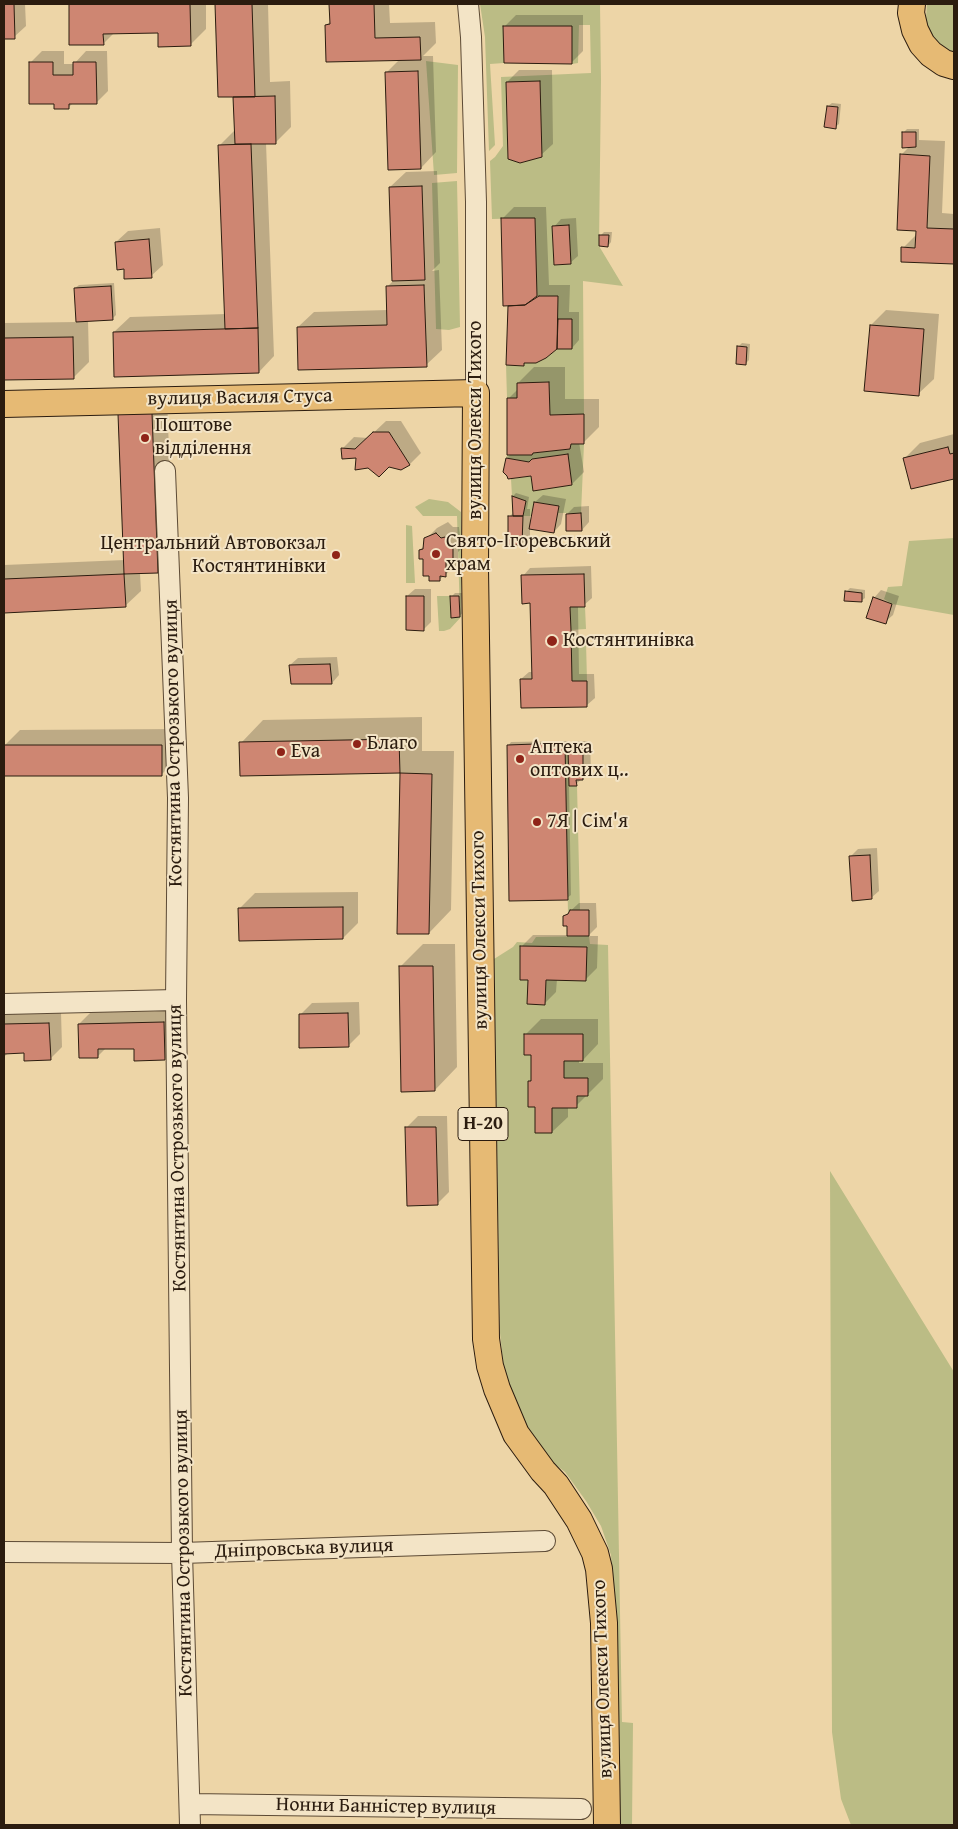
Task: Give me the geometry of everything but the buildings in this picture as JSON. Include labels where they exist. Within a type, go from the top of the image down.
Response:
[{"type":"main road","points":[[912,8],[915,30],[922,44],[931,54],[944,63],[954,66]]},
{"type":"main road","name":"вулиця Василя Стуса","points":[[4,404],[476,393]]},
{"type":"main road","name":"вулиця Олекси Тихого","points":[[476,393],[475,568],[486,1339],[490,1366],[497,1389],[516,1434],[556,1485],[579,1520],[592,1546],[599,1569],[604,1623],[607,1825]]},
{"type":"street","name":"вулиця Олекси Тихого","points":[[468,4],[476,195],[476,393]]},
{"type":"street","name":"Костянтина Острозького вулиця","points":[[165,471],[178,798],[176,1000],[182,1553],[190,1825]]},
{"type":"street","points":[[4,1004],[176,1000]]},
{"type":"street","name":"Дніпровська вулиця","points":[[4,1552],[182,1553],[545,1541]]},
{"type":"street","name":"Нонни Банністер вулиця","points":[[190,1804],[581,1809]]},
{"type":"green space","points":[[480,4],[600,4],[599,246],[623,286],[583,281],[584,414],[550,415],[549,382],[517,383],[517,398],[507,398],[506,365],[524,366],[524,363],[536,363],[546,358],[557,349],[572,349],[572,320],[558,319],[558,296],[537,296],[535,218],[492,219],[490,161],[503,146],[501,77],[591,73],[590,25],[579,25],[578,63],[572,64],[572,26],[504,26],[504,63],[490,64],[495,145],[489,151],[485,37]],"holes":[[[540,81],[542,157],[520,163],[508,158],[506,82]],[[552,226],[569,226],[571,264],[554,265]]]},
{"type":"green space","points":[[927,4],[954,4],[954,56],[939,48],[927,30]]},
{"type":"green space","points":[[426,61],[458,65],[457,173],[434,175]]},
{"type":"green space","points":[[457,181],[460,327],[449,330],[436,329],[432,183]]},
{"type":"green space","points":[[571,444],[584,444],[581,513],[558,513],[559,506],[534,502],[531,516],[523,516],[526,501],[512,496],[511,479],[531,476],[533,491],[572,485],[567,454],[532,459],[529,462],[506,458],[507,455],[532,455],[533,453],[570,449]]},
{"type":"green space","points":[[429,499],[448,502],[461,512],[461,617],[450,629],[444,631],[439,631],[437,596],[450,596],[451,617],[460,617],[457,516],[423,516],[415,507]]},
{"type":"green space","points":[[406,525],[412,526],[415,583],[406,583]]},
{"type":"green space","points":[[954,538],[954,615],[892,604],[884,599],[888,587],[902,586],[909,541]]},
{"type":"green space","points":[[570,607],[585,607],[586,629],[571,630]]},
{"type":"green space","points":[[571,642],[586,642],[587,681],[572,681]]},
{"type":"green space","points":[[565,748],[568,748],[569,786],[577,786],[580,910],[570,910],[568,914]]},
{"type":"green space","points":[[589,936],[590,944],[608,945],[622,1722],[633,1723],[632,1825],[618,1825],[615,1629],[611,1555],[601,1526],[586,1501],[565,1472],[552,1462],[527,1432],[504,1372],[500,1333],[494,959],[513,947],[517,942],[532,943],[536,937]]},
{"type":"green space","points":[[830,1171],[954,1372],[954,1825],[851,1825],[841,1799],[832,1732]]},
{"type":"place","name":"Поштове відділення","points":[[145,438]]},
{"type":"place","name":"Свято-Ігоревський храм","points":[[436,554]]},
{"type":"place","name":"Центральний Автовокзал Костянтинівки","points":[[336,555]]},
{"type":"place","name":"Костянтинівка","points":[[552,641]]},
{"type":"place","name":"Благо","points":[[357,744]]},
{"type":"place","name":"Eva","points":[[281,752]]},
{"type":"place","name":"Аптека оптових ц‥","points":[[520,759]]},
{"type":"place","name":"7Я | Сім'я","points":[[537,822]]}]
